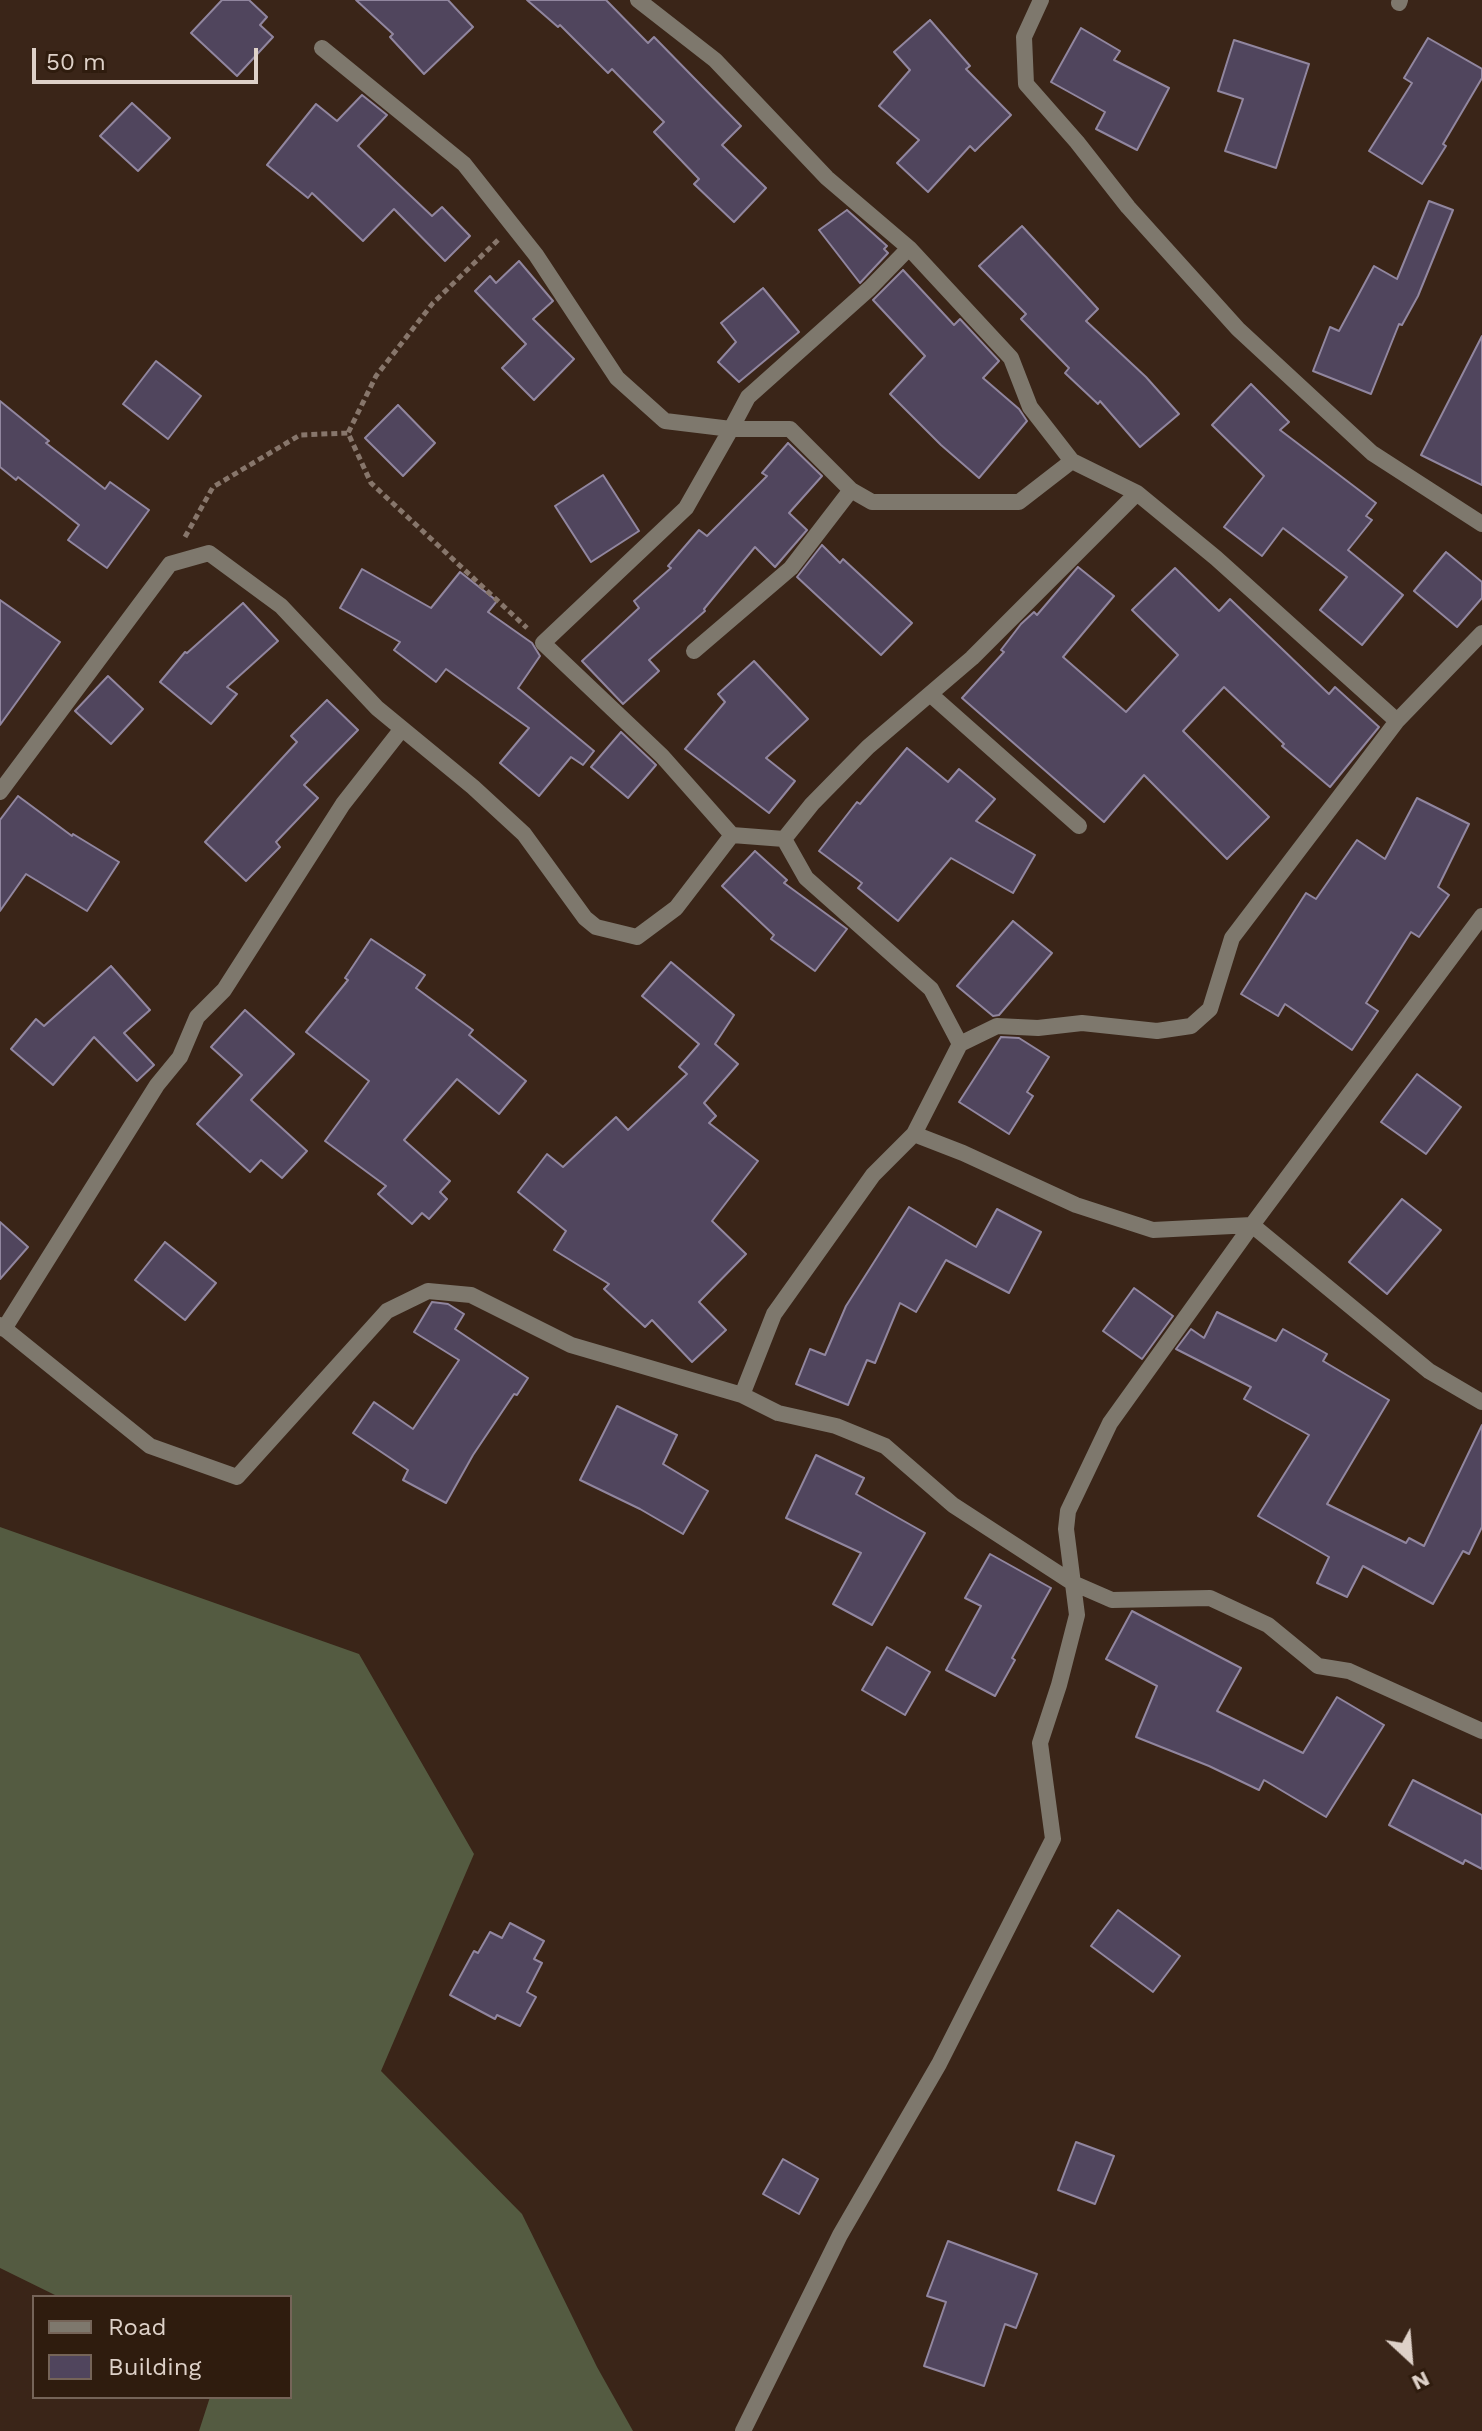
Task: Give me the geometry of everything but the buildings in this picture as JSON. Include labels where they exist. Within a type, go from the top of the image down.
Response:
[{"type":"street","points":[[638,0],[715,60],[827,178],[909,248],[1011,358],[1030,407],[1072,461],[1137,493],[1216,558],[1397,721]]},
{"type":"street","points":[[1041,0],[1024,37],[1026,84],[1128,207],[1238,329],[1372,453],[1482,524]]},
{"type":"street","points":[[322,48],[464,164],[536,255],[617,378],[665,421],[731,429],[790,429],[851,490],[872,502],[1019,502],[1072,461]]},
{"type":"street","points":[[784,839],[732,835],[662,756],[543,643],[686,508],[748,397],[870,288],[909,248]]},
{"type":"street","points":[[694,651],[791,568],[851,490]]},
{"type":"street","points":[[784,839],[812,804],[868,747],[972,658],[1137,493]]},
{"type":"street","points":[[0,792],[170,564],[209,553],[281,606],[401,730],[473,787],[524,834],[585,918],[596,927],[637,937],[676,908],[732,835]]},
{"type":"street","points":[[742,1395],[774,1314],[873,1175],[914,1134],[960,1044],[997,1026],[1038,1028],[1082,1023],[1157,1031],[1191,1026],[1210,1009],[1232,938],[1397,721],[1482,633]]},
{"type":"street","points":[[930,694],[1079,826]]},
{"type":"street","points":[[401,730],[343,804],[224,990],[197,1017],[180,1057],[157,1085],[2,1327],[150,1446],[237,1477],[387,1311],[428,1291],[471,1295],[571,1345],[742,1395],[778,1413],[836,1426],[885,1446],[953,1505],[1073,1583],[1112,1600],[1210,1598],[1268,1625],[1318,1666],[1349,1671],[1482,1731]]},
{"type":"street","points":[[784,839],[806,878],[931,989],[960,1044]]},
{"type":"street","points":[[743,2431],[840,2235],[939,2064],[1053,1839],[1040,1743],[1077,1615],[1066,1529],[1068,1511],[1110,1423],[1252,1225],[1482,916]]},
{"type":"street","points":[[914,1134],[1012,1174],[1076,1205],[1153,1230],[1252,1225],[1429,1371],[1482,1402]]},
{"type":"path","points":[[348,433],[376,376],[433,303],[513,226]]},
{"type":"path","points":[[170,564],[213,487],[300,435],[348,433]]},
{"type":"path","points":[[348,433],[371,483],[543,643]]},
{"type":"green space","points":[[0,1527],[359,1654],[474,1854],[381,2071],[522,2214],[597,2367],[633,2431],[199,2431],[209,2399],[292,2399],[292,2295],[55,2295],[0,2268]]}]
